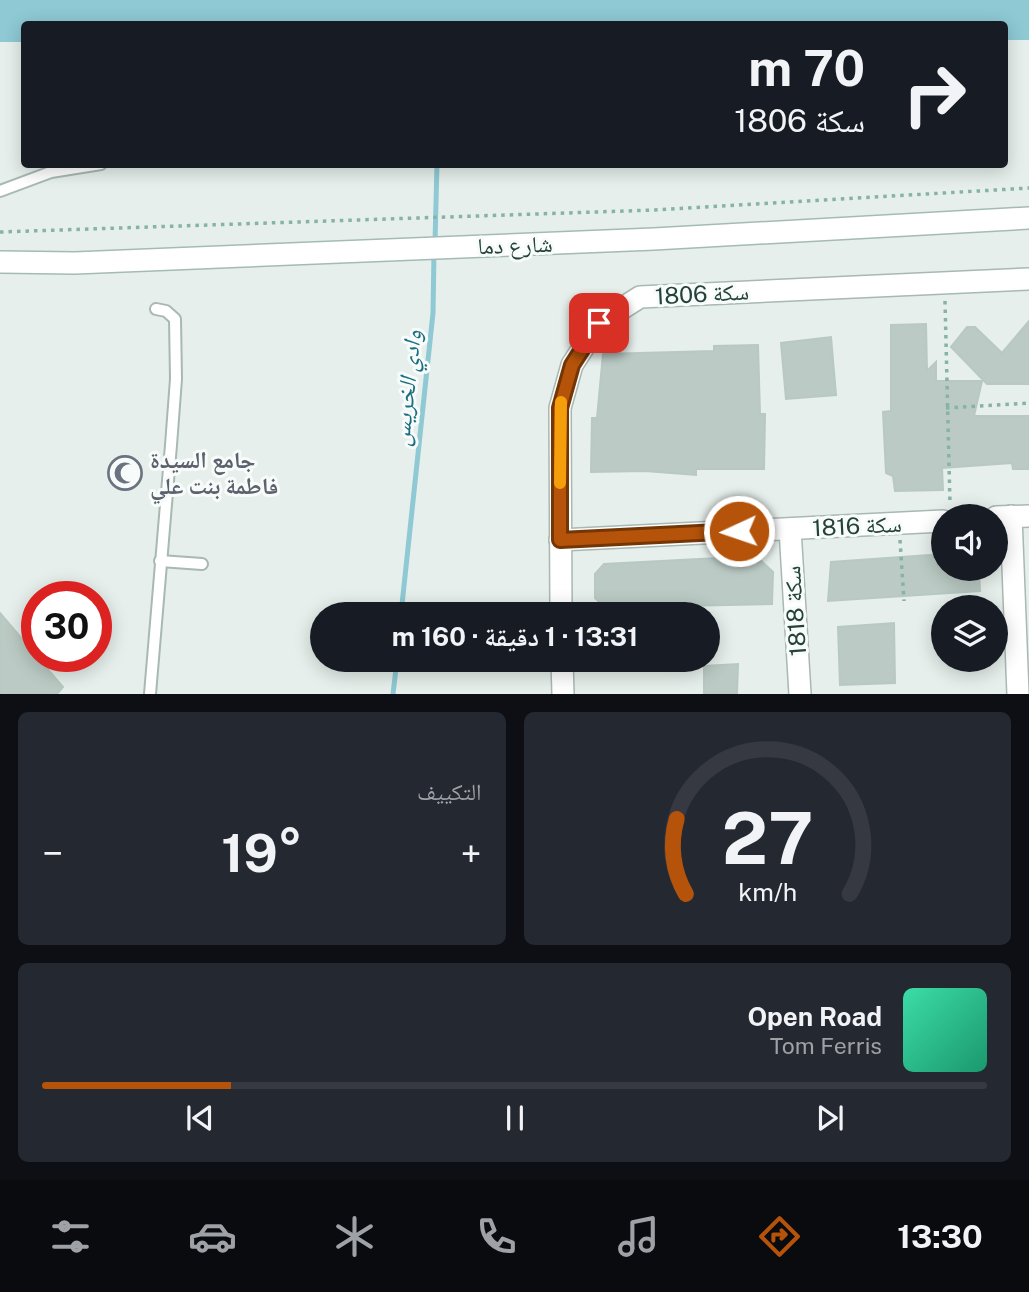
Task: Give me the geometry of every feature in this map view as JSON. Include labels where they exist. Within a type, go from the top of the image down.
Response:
[{"type":"street","name":"شارع دما","points":[[0,262],[75,263],[654,239],[1029,218]]},
{"type":"street","name":"سكة 1806","points":[[561,602],[560,408],[572,365],[599,323],[640,297],[1029,279]]},
{"type":"street","points":[[1012,516],[1017,694]]},
{"type":"street","name":"سكة 1816","points":[[560,540],[931,522]]},
{"type":"street","name":"سكة 1818","points":[[790,529],[800,694]]},
{"type":"street","points":[[562,672],[563,694]]},
{"type":"lane","points":[[0,191],[51,172],[76,168]]},
{"type":"lane","points":[[150,694],[171,445],[176,328],[175,319],[156,309]]},
{"type":"lane","points":[[160,561],[202,564]]},
{"type":"path","points":[[0,232],[655,210],[1029,188]]},
{"type":"path","points":[[944,282],[950,504]]},
{"type":"path","points":[[946,408],[1029,403]]},
{"type":"path","points":[[899,524],[904,601]]},
{"type":"water","points":[[0,0],[1029,0],[1029,40],[1008,40],[1008,21],[21,21],[21,42],[0,42]]},
{"type":"building","points":[[1029,321],[1029,384],[987,384],[951,347],[967,327],[975,327],[1002,353]]},
{"type":"building","points":[[926,324],[927,371],[936,362],[936,381],[982,381],[974,416],[1029,416],[1029,469],[1013,469],[1012,463],[942,468],[943,490],[895,491],[893,476],[886,473],[883,412],[891,411],[891,325]]},
{"type":"building","points":[[831,337],[836,395],[786,399],[781,343]]},
{"type":"building","points":[[758,345],[760,414],[765,414],[764,469],[696,469],[696,475],[645,471],[591,472],[592,418],[597,418],[603,354],[714,351],[714,346]]},
{"type":"building","points":[[931,555],[931,581],[980,581],[980,591],[828,601],[831,562]]},
{"type":"building","points":[[756,556],[773,572],[772,604],[599,602],[595,598],[595,574],[604,564]]},
{"type":"building","points":[[0,613],[21,638],[21,672],[50,672],[63,687],[57,694],[0,694]]},
{"type":"building","points":[[894,623],[895,683],[840,685],[838,627]]},
{"type":"building","points":[[738,664],[737,694],[704,694],[704,672],[720,672],[720,665]]},
{"type":"waterway","name":"وادي الخريس","points":[[435,242],[437,168]]},
{"type":"waterway","name":"وادي الخريس","points":[[402,602],[433,313],[434,252]]},
{"type":"waterway","name":"وادي الخريس","points":[[393,694],[396,672]]},
{"type":"slow traffic","points":[[560,483],[561,402]]},
{"type":"place","name":"جامع السيدة فاطمة بنت علي","points":[[125,473]]},
{"type":"route","points":[[599,323],[572,365],[560,408],[560,540],[739,531]]}]
